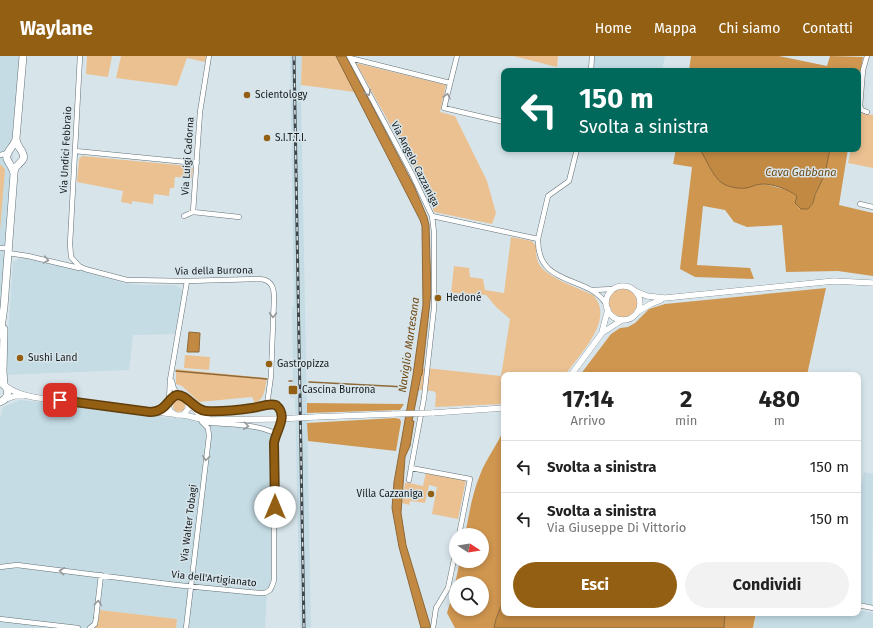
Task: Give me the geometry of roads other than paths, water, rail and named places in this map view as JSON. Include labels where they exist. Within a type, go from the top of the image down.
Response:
[{"type":"main road","points":[[3,400],[8,394],[4,385],[3,371],[4,307],[14,174],[9,156],[16,139],[23,56]]},
{"type":"main road","points":[[0,335],[4,307]]},
{"type":"street","name":"Via Undici Febbraio","points":[[71,255],[70,246],[80,56]]},
{"type":"street","name":"Via Luigi Cadorna","points":[[193,212],[201,109],[209,56]]},
{"type":"street","points":[[456,56],[444,108],[501,121]]},
{"type":"street","points":[[591,68],[592,56]]},
{"type":"street","points":[[861,94],[863,70],[867,56]]},
{"type":"street","points":[[350,57],[450,83]]},
{"type":"street","name":"Via Angelo Cazzaniga","points":[[350,57],[412,174],[432,216],[434,232],[435,298],[423,407],[409,480]]},
{"type":"street","points":[[861,108],[867,112]]},
{"type":"street","points":[[75,151],[197,163]]},
{"type":"street","points":[[576,152],[569,181],[551,193],[548,198],[538,239],[540,255],[549,270],[561,278],[589,289],[601,297],[613,316],[622,320]]},
{"type":"street","points":[[860,204],[873,207]]},
{"type":"street","points":[[184,216],[193,212],[239,217]]},
{"type":"street","points":[[432,216],[538,239]]},
{"type":"street","name":"Via della Burrona","points":[[0,248],[131,281],[262,279],[269,282],[274,292],[270,387],[267,405]]},
{"type":"street","points":[[62,264],[67,261],[71,255]]},
{"type":"street","name":"Via della Burrona","points":[[71,255],[76,264],[85,269]]},
{"type":"street","points":[[172,414],[169,408],[171,375],[187,281]]},
{"type":"street","points":[[589,289],[603,290],[627,286],[647,296],[665,298],[834,281],[873,283]]},
{"type":"street","points":[[602,333],[608,295],[614,289]]},
{"type":"street","points":[[635,291],[640,301],[637,312]]},
{"type":"street","points":[[573,372],[602,333],[622,320],[633,317],[637,312],[665,298]]},
{"type":"street","points":[[171,375],[172,385],[179,395]]},
{"type":"street","points":[[4,385],[11,390],[31,396]]},
{"type":"street","points":[[154,412],[160,410],[172,397],[179,395],[185,397],[200,415],[212,419]]},
{"type":"street","points":[[3,400],[15,396],[31,396],[172,414],[177,416],[182,415],[202,420],[278,419],[432,413],[501,408]]},
{"type":"street","points":[[188,402],[197,408],[206,411],[251,408],[267,405]]},
{"type":"street","points":[[182,415],[188,411],[188,402]]},
{"type":"street","name":"Via dell'Artigianato","points":[[0,567],[13,565],[190,586],[261,593],[267,592],[273,583],[275,563],[274,443],[276,434],[282,423],[281,410],[276,405],[267,405]]},
{"type":"street","points":[[195,418],[202,422],[250,426],[276,434]]},
{"type":"street","name":"Via Walter Tobagi","points":[[186,628],[209,436],[208,428],[202,422]]},
{"type":"street","points":[[411,468],[470,480],[460,528]]},
{"type":"street","points":[[433,628],[436,608],[448,588],[452,568]]},
{"type":"street","points":[[90,628],[95,624],[101,575]]},
{"type":"street","points":[[861,606],[873,608]]},
{"type":"street","points":[[0,620],[78,628]]},
{"type":"water","points":[[336,56],[346,56],[414,186],[429,225],[431,292],[422,375],[412,421],[414,421],[410,446],[405,457],[401,513],[406,545],[431,628],[421,628],[399,547],[392,508],[394,482],[413,375],[423,305],[422,226]]},
{"type":"water","name":"Cava Gabbana","points":[[702,152],[829,152],[825,174],[815,195],[813,203],[808,209],[801,209],[795,203],[797,196],[780,187],[758,184],[746,188],[730,187],[722,183],[713,172]]},
{"type":"water","points":[[189,332],[200,333],[199,352],[187,352]]},
{"type":"water","points":[[501,606],[501,616],[725,616],[724,628],[494,628]]},
{"type":"waterway","points":[[176,371],[267,379]]},
{"type":"waterway","name":"Naviglio Martesana","points":[[309,382],[406,387]]},
{"type":"railway","points":[[294,56],[304,628]]},
{"type":"place","name":"Scientology","points":[[247,95]]},
{"type":"place","name":"S.I.T.T.I.","points":[[267,138]]},
{"type":"place","name":"Hedoné","points":[[438,298]]},
{"type":"place","name":"Sushi Land","points":[[20,358]]},
{"type":"place","name":"Gastropizza","points":[[269,364]]},
{"type":"place","name":"Cascina Burrona","points":[[293,390]]},
{"type":"place","name":"Villa Cazzaniga","points":[[431,494]]}]
